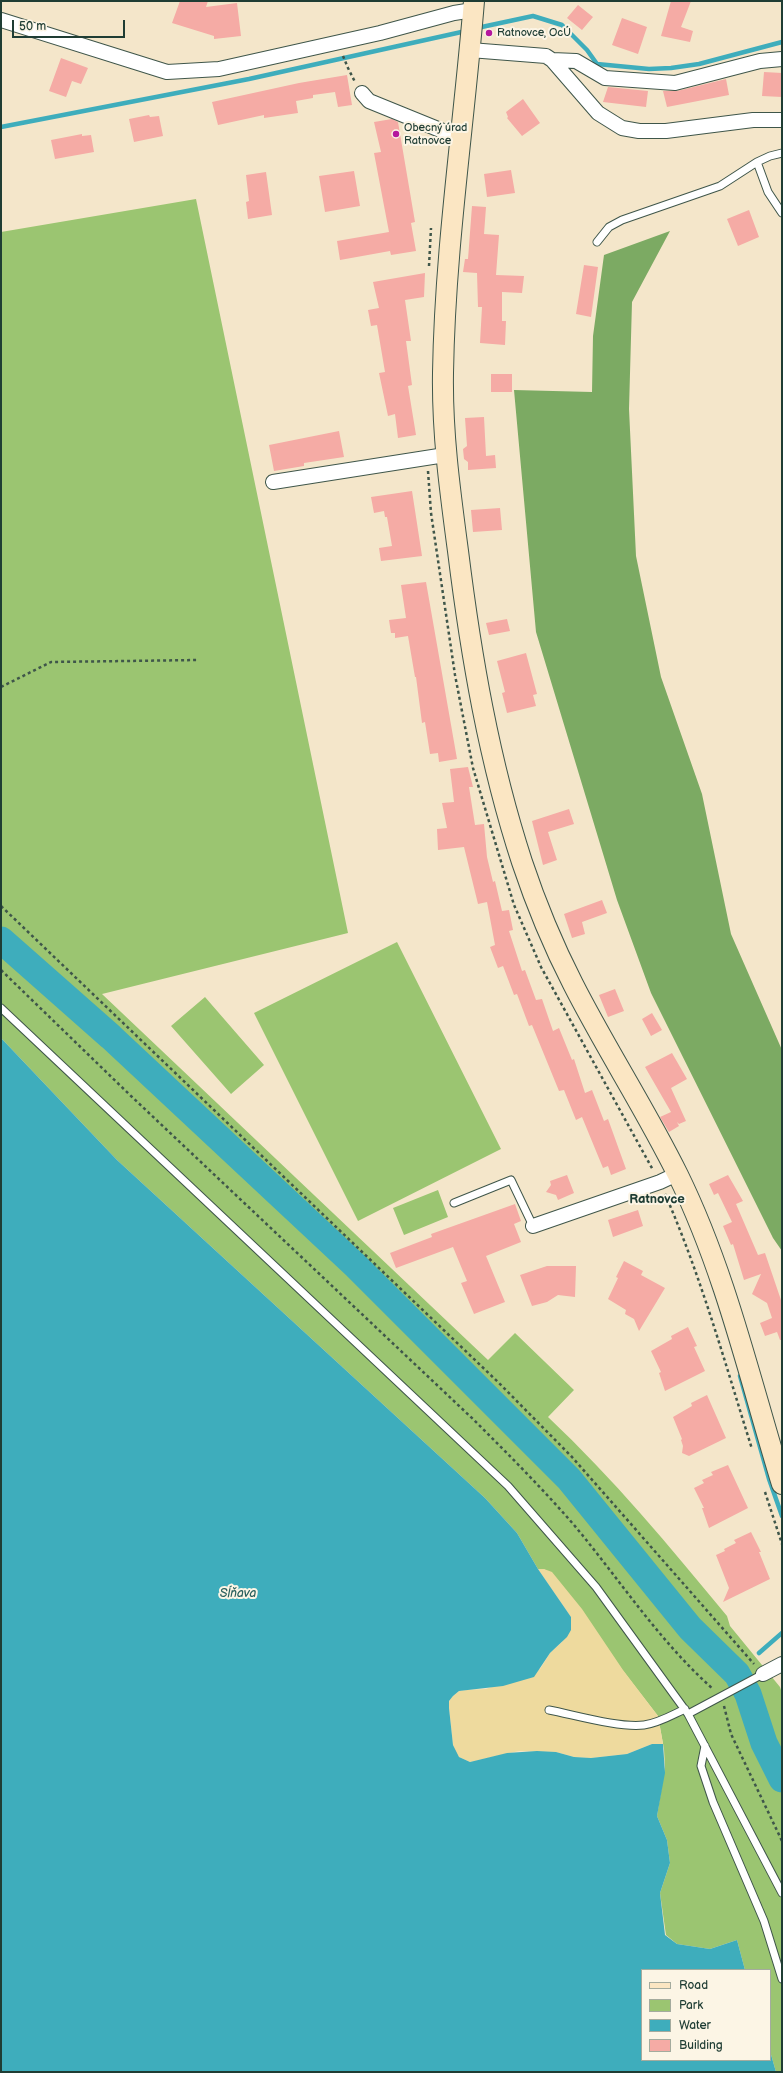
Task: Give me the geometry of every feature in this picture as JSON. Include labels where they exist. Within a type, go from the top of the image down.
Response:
[{"type":"main road","points":[[472,25],[460,138],[443,345],[443,413],[436,457],[486,728],[508,816],[523,864],[545,925],[573,985],[641,1104],[678,1174],[703,1230],[716,1265],[774,1487]]},
{"type":"street","points":[[1,20],[167,72],[219,69],[380,33],[454,13],[472,25],[531,54],[546,56],[552,60],[598,113],[622,128],[639,131],[666,131],[753,120],[782,120]]},
{"type":"street","points":[[552,60],[576,61],[605,78],[675,83],[760,61],[782,59]]},
{"type":"street","points":[[362,93],[369,101],[460,138]]},
{"type":"street","points":[[273,482],[436,457]]},
{"type":"street","points":[[533,1226],[660,1182],[678,1174]]},
{"type":"street","points":[[758,1677],[782,1664]]},
{"type":"lane","points":[[597,242],[609,227],[622,220],[720,186],[757,162],[770,156],[782,153]]},
{"type":"lane","points":[[757,162],[768,192],[782,213]]},
{"type":"lane","points":[[1,1008],[508,1486],[596,1587],[686,1711],[782,1893]]},
{"type":"lane","points":[[454,1203],[511,1180],[533,1226]]},
{"type":"lane","points":[[549,1710],[620,1724],[643,1725],[686,1711],[734,1690],[758,1677]]},
{"type":"lane","points":[[705,1746],[701,1766],[713,1802],[764,1921],[782,1979]]},
{"type":"path","points":[[345,62],[362,93]]},
{"type":"path","points":[[429,268],[431,228]]},
{"type":"path","points":[[436,457],[431,513],[448,629],[472,760],[514,905],[541,967],[660,1182],[680,1228],[700,1284],[753,1454]]},
{"type":"path","points":[[1,687],[51,662],[199,660]]},
{"type":"path","points":[[1,906],[499,1383],[572,1456],[758,1677]]},
{"type":"path","points":[[774,1487],[782,1544]]},
{"type":"green space","points":[[196,199],[348,933],[102,994],[488,1360],[515,1333],[574,1390],[548,1417],[595,1464],[662,1539],[727,1616],[730,1626],[780,1687],[782,1693],[782,2072],[776,2072],[771,2054],[771,1969],[745,1969],[737,1940],[710,1949],[677,1944],[666,1935],[660,1893],[670,1863],[667,1840],[657,1816],[665,1767],[664,1749],[658,1716],[544,1569],[538,1569],[517,1533],[485,1498],[117,1160],[1,1038],[1,232]]},
{"type":"green space","points":[[670,231],[632,302],[629,409],[636,556],[661,677],[702,794],[731,934],[782,1050],[782,1251],[773,1238],[651,993],[617,900],[536,632],[514,390],[592,392],[593,336],[604,255]]},
{"type":"green space","points":[[397,942],[501,1149],[358,1221],[254,1013]]},
{"type":"green space","points":[[205,997],[264,1065],[231,1094],[171,1026]]},
{"type":"green space","points":[[438,1190],[448,1217],[404,1235],[393,1208]]},
{"type":"sand","points":[[538,1569],[544,1569],[552,1572],[582,1609],[623,1670],[658,1716],[663,1744],[652,1744],[627,1754],[591,1758],[574,1757],[556,1752],[519,1751],[470,1762],[459,1757],[456,1753],[453,1745],[449,1708],[449,1701],[453,1696],[459,1691],[486,1689],[540,1669],[550,1653],[562,1642],[571,1617]]},
{"type":"water","name":"Sĺňava","points":[[1,1038],[117,1160],[485,1498],[517,1533],[538,1569],[571,1617],[571,1630],[567,1637],[550,1653],[534,1677],[503,1686],[459,1691],[453,1696],[449,1701],[449,1708],[453,1745],[459,1757],[470,1762],[507,1753],[537,1751],[556,1752],[574,1757],[591,1758],[627,1754],[652,1744],[663,1744],[665,1773],[657,1816],[667,1840],[670,1863],[660,1893],[665,1935],[677,1944],[710,1949],[737,1940],[745,1969],[641,1969],[641,2061],[771,2061],[771,2054],[776,2072],[1,2072]]},
{"type":"building","points":[[180,1],[208,1],[206,7],[237,3],[241,36],[214,39],[214,36],[172,23]]},
{"type":"building","points":[[671,1],[691,1],[681,27],[693,31],[690,42],[661,36]]},
{"type":"building","points":[[578,5],[593,17],[582,30],[567,18]]},
{"type":"building","points":[[622,18],[647,27],[638,54],[612,45]]},
{"type":"building","points":[[61,58],[88,68],[81,84],[72,81],[66,97],[49,91]]},
{"type":"building","points":[[764,72],[782,73],[782,97],[762,96]]},
{"type":"building","points":[[347,75],[352,105],[338,107],[335,92],[313,95],[313,98],[296,101],[298,113],[264,118],[264,115],[218,125],[212,102],[299,83]]},
{"type":"building","points":[[726,79],[729,95],[667,107],[663,91],[677,91]]},
{"type":"building","points":[[608,87],[648,91],[646,107],[603,102]]},
{"type":"building","points":[[523,99],[540,123],[522,136],[507,118],[506,112]]},
{"type":"building","points":[[149,115],[150,117],[159,116],[163,136],[134,142],[129,119]]},
{"type":"building","points":[[392,119],[398,122],[415,222],[411,223],[416,251],[391,255],[390,251],[340,260],[337,241],[389,232],[374,153],[381,152],[374,122]]},
{"type":"building","points":[[82,134],[82,136],[91,135],[94,152],[55,159],[51,140]]},
{"type":"building","points":[[511,170],[515,193],[487,197],[484,174]]},
{"type":"building","points":[[354,171],[360,206],[325,212],[319,176]]},
{"type":"building","points":[[266,172],[272,215],[248,219],[246,202],[249,201],[246,175]]},
{"type":"building","points":[[472,206],[486,207],[484,234],[499,235],[496,275],[524,276],[522,293],[502,292],[502,321],[506,321],[505,345],[480,343],[482,307],[478,307],[477,273],[463,272],[465,259],[468,259]]},
{"type":"building","points":[[749,210],[759,237],[738,246],[727,219]]},
{"type":"building","points":[[584,265],[598,267],[591,317],[576,314]]},
{"type":"building","points":[[425,273],[424,297],[405,300],[411,341],[406,341],[412,385],[408,386],[416,435],[398,438],[395,414],[388,416],[379,373],[385,372],[377,325],[371,326],[368,310],[379,308],[373,282]]},
{"type":"building","points":[[491,374],[512,374],[512,392],[491,392]]},
{"type":"building","points":[[484,417],[486,456],[495,455],[496,468],[468,470],[468,462],[464,459],[463,449],[467,446],[465,418]]},
{"type":"building","points":[[339,431],[344,457],[304,463],[304,466],[274,471],[269,445]]},
{"type":"building","points":[[412,491],[422,556],[381,561],[379,548],[392,546],[387,517],[385,517],[384,511],[374,513],[371,497]]},
{"type":"building","points":[[500,508],[502,530],[473,532],[471,510]]},
{"type":"building","points":[[426,582],[457,759],[439,762],[438,753],[430,754],[425,722],[422,723],[416,677],[408,636],[395,638],[395,633],[391,633],[389,620],[406,618],[401,585]]},
{"type":"building","points":[[507,619],[510,631],[489,635],[486,623]]},
{"type":"building","points":[[526,653],[537,694],[533,695],[536,706],[507,713],[502,693],[505,692],[497,661]]},
{"type":"building","points":[[468,767],[473,787],[469,787],[475,825],[484,824],[487,857],[493,882],[495,881],[502,911],[509,910],[513,930],[509,931],[522,971],[525,970],[536,1000],[542,999],[553,1031],[559,1028],[572,1060],[574,1059],[585,1093],[592,1090],[604,1121],[608,1119],[626,1169],[611,1175],[608,1166],[603,1168],[582,1117],[576,1120],[564,1090],[559,1091],[532,1025],[529,1026],[517,994],[514,995],[503,966],[498,968],[490,947],[495,945],[487,902],[478,904],[464,847],[438,850],[437,829],[447,828],[442,803],[454,802],[450,769]]},
{"type":"building","points":[[569,809],[574,824],[548,832],[557,860],[543,865],[532,821]]},
{"type":"building","points":[[602,900],[607,913],[582,922],[585,934],[572,938],[564,914]]},
{"type":"building","points":[[615,989],[624,1011],[608,1017],[599,995]]},
{"type":"building","points":[[652,1013],[662,1030],[651,1036],[642,1019]]},
{"type":"building","points":[[672,1053],[687,1079],[671,1088],[686,1121],[679,1124],[677,1122],[679,1126],[669,1132],[660,1117],[671,1112],[645,1067]]},
{"type":"building","points":[[567,1175],[574,1193],[558,1200],[556,1195],[546,1192],[551,1185],[550,1181]]},
{"type":"building","points":[[728,1175],[743,1201],[736,1204],[758,1255],[765,1253],[782,1303],[782,1340],[780,1340],[777,1332],[765,1336],[760,1323],[772,1318],[767,1303],[752,1294],[761,1274],[744,1280],[733,1244],[731,1245],[723,1226],[732,1222],[718,1193],[714,1195],[709,1184]]},
{"type":"building","points":[[515,1204],[521,1221],[514,1224],[521,1242],[486,1256],[505,1302],[474,1314],[461,1283],[467,1281],[453,1247],[396,1268],[390,1253],[432,1237],[431,1234]]},
{"type":"building","points":[[638,1210],[643,1226],[613,1237],[608,1220]]},
{"type":"building","points":[[624,1261],[643,1271],[641,1275],[665,1288],[639,1331],[634,1319],[625,1314],[626,1310],[608,1299]]},
{"type":"building","points":[[547,1266],[576,1266],[575,1297],[558,1295],[547,1302],[532,1306],[520,1275]]},
{"type":"building","points":[[688,1327],[697,1346],[694,1347],[705,1371],[665,1391],[659,1373],[661,1372],[651,1351],[672,1339],[671,1336]]},
{"type":"building","points":[[707,1395],[726,1438],[689,1456],[682,1453],[682,1439],[673,1417],[692,1406],[691,1403]]},
{"type":"building","points":[[728,1465],[748,1508],[709,1528],[702,1508],[704,1508],[694,1488],[704,1483],[702,1480],[713,1475],[711,1472]]},
{"type":"building","points":[[751,1532],[761,1552],[759,1552],[770,1579],[723,1602],[729,1588],[716,1555],[725,1551],[724,1549],[736,1543],[734,1540]]},
{"type":"waterway","points":[[477,28],[533,16],[562,25],[587,50],[597,64],[649,69],[699,64],[782,42]]},
{"type":"waterway","points":[[1,127],[249,79],[466,31]]},
{"type":"waterway","points":[[1,940],[111,1037],[356,1266],[569,1479],[690,1628],[737,1674],[748,1694],[764,1743],[782,1779]]},
{"type":"waterway","points":[[740,1376],[769,1479],[782,1516]]},
{"type":"waterway","points":[[759,1653],[782,1633]]},
{"type":"waterway","points":[[734,1671],[741,1666]]},
{"type":"place","name":"Ratnovce, OcÚ","points":[[489,33]]},
{"type":"place","name":"Obecný úrad Ratnovce","points":[[396,134]]},
{"type":"district","name":"Ratnovce","points":[[657,1200]]}]
